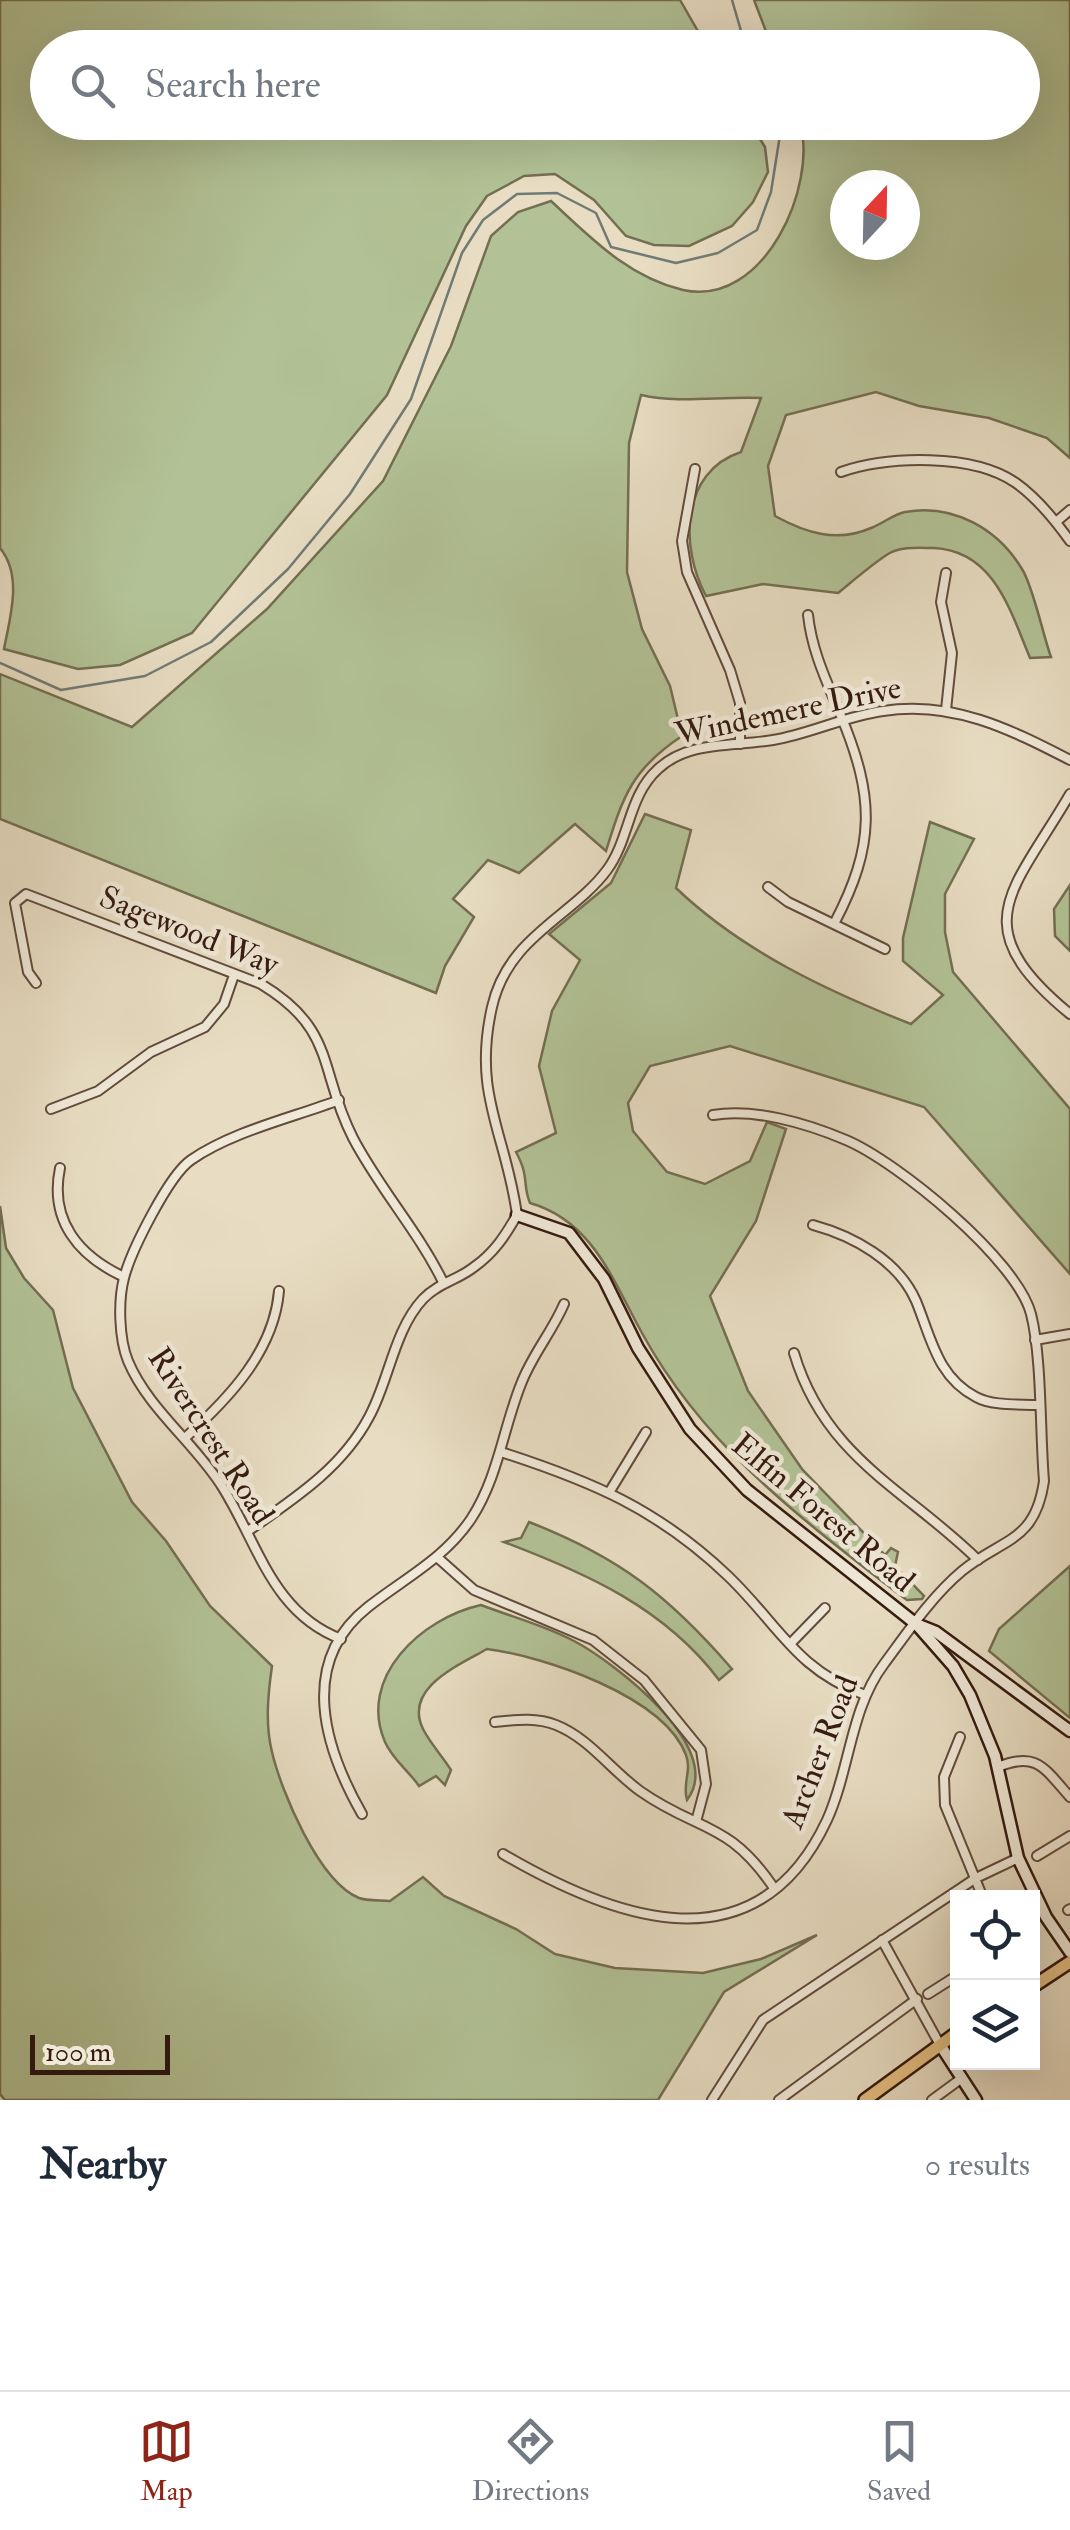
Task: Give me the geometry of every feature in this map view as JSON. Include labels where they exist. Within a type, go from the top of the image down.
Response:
[{"type":"main road","points":[[1040,1982],[1070,1962]]},
{"type":"main road","points":[[865,2100],[950,2037]]},
{"type":"street","points":[[841,472],[874,461],[906,458],[987,470],[1015,482],[1070,541]]},
{"type":"street","points":[[696,470],[682,541],[687,572],[730,670],[740,704],[740,744]]},
{"type":"street","points":[[1056,522],[1070,510]]},
{"type":"street","points":[[946,573],[941,602],[952,653],[946,710]]},
{"type":"street","points":[[808,615],[811,641],[844,721],[868,819],[861,867],[835,922]]},
{"type":"street","name":"Windemere Drive","points":[[517,1214],[486,1094],[484,1046],[493,1001],[513,962],[541,926],[607,871],[637,797],[654,772],[676,754],[740,744],[880,711],[946,710],[981,718],[1070,760]]},
{"type":"street","points":[[1070,794],[1016,879],[1008,904],[1008,933],[1016,963],[1070,1014]]},
{"type":"street","points":[[768,887],[788,902],[885,950]]},
{"type":"street","name":"Sagewood Way","points":[[36,983],[28,972],[15,903],[26,894],[234,975],[285,999],[308,1021],[325,1050],[352,1135],[443,1282]]},
{"type":"street","points":[[51,1110],[98,1091],[152,1052],[205,1028],[224,1004],[234,975]]},
{"type":"street","name":"Rivercrest Road","points":[[340,1100],[214,1147],[188,1161],[168,1188],[124,1277],[122,1323],[127,1359],[147,1394],[186,1437],[248,1532],[288,1605],[314,1628],[342,1639]]},
{"type":"street","name":"Archer Road","points":[[503,1854],[579,1896],[632,1913],[690,1922],[736,1911],[774,1888],[808,1852],[826,1821],[865,1695],[948,1585],[978,1560],[1013,1541],[1036,1516],[1044,1481],[1034,1340],[1031,1313],[1014,1276],[912,1182],[846,1140],[742,1110],[713,1115]]},
{"type":"street","points":[[60,1168],[56,1186],[71,1239],[91,1262],[124,1277]]},
{"type":"street","points":[[248,1532],[309,1489],[345,1453],[370,1417],[405,1329],[421,1301],[443,1282],[473,1269],[500,1244],[517,1214]]},
{"type":"street","name":"Elfin Forest Road","points":[[517,1214],[568,1233],[604,1279],[638,1348],[690,1428],[747,1490],[916,1624]]},
{"type":"street","points":[[813,1225],[848,1234],[882,1259],[914,1297],[930,1345],[950,1376],[977,1398],[1037,1404]]},
{"type":"street","points":[[186,1437],[221,1405],[248,1370],[278,1313],[279,1291]]},
{"type":"street","points":[[362,1814],[338,1772],[324,1730],[326,1687],[342,1639],[365,1609],[438,1558],[473,1515],[501,1452],[522,1379],[564,1304]]},
{"type":"street","points":[[1034,1340],[1070,1334]]},
{"type":"street","points":[[794,1353],[804,1386],[864,1468],[978,1560]]},
{"type":"street","points":[[610,1491],[646,1432]]},
{"type":"street","points":[[501,1452],[610,1491],[728,1576],[824,1679],[865,1695]]},
{"type":"street","points":[[438,1558],[474,1590],[593,1640],[644,1680],[701,1750],[706,1784],[696,1818]]},
{"type":"street","points":[[790,1644],[825,1608]]},
{"type":"street","points":[[916,1624],[936,1632],[1070,1732]]},
{"type":"street","points":[[916,1624],[953,1666],[970,1695],[998,1766],[1018,1858],[1046,1917],[1070,1952]]},
{"type":"street","points":[[495,1722],[533,1719],[573,1732],[639,1790],[730,1836],[774,1888]]},
{"type":"street","points":[[960,1738],[944,1777],[945,1805],[980,1890]]},
{"type":"street","points":[[998,1766],[1021,1757],[1031,1759],[1070,1797]]},
{"type":"street","points":[[1037,1856],[1070,1836]]},
{"type":"street","points":[[712,2100],[763,2020],[976,1878],[1018,1858]]},
{"type":"street","points":[[882,1940],[939,2044],[976,2100]]},
{"type":"street","points":[[928,1994],[950,1980]]},
{"type":"street","points":[[778,2100],[917,1999]]},
{"type":"street","points":[[932,2100],[962,2078]]},
{"type":"green space","points":[[0,0],[680,0],[697,30],[30,30],[30,140],[761,140],[768,172],[753,202],[732,226],[689,246],[654,245],[626,236],[594,200],[555,174],[524,176],[487,196],[466,226],[387,395],[192,633],[120,665],[78,669],[4,649],[13,584],[0,548]]},
{"type":"green space","points":[[754,0],[1070,0],[1070,458],[1047,438],[989,418],[919,406],[876,392],[786,415],[768,466],[775,516],[810,531],[846,535],[901,513],[923,510],[957,516],[987,531],[1012,555],[1026,577],[1051,657],[1030,658],[1007,603],[985,571],[955,552],[934,548],[893,551],[838,593],[763,584],[706,596],[692,556],[691,514],[696,494],[706,476],[721,462],[741,452],[761,398],[641,395],[629,443],[627,572],[642,629],[670,686],[682,736],[640,772],[618,814],[606,851],[575,824],[519,873],[488,860],[453,899],[474,917],[445,966],[436,993],[0,819],[0,674],[132,727],[267,609],[383,481],[451,346],[491,236],[518,212],[551,201],[611,254],[645,276],[683,290],[712,291],[738,280],[760,262],[779,237],[801,178],[802,140],[1040,140],[1040,30],[765,30]]},
{"type":"green space","points":[[645,814],[691,830],[676,888],[702,911],[787,967],[911,1024],[943,995],[903,961],[903,938],[930,822],[974,839],[945,894],[945,932],[953,972],[1070,1109],[1070,1274],[924,1107],[730,1046],[650,1066],[628,1103],[633,1131],[667,1172],[705,1184],[750,1161],[767,1122],[786,1129],[756,1221],[710,1296],[748,1391],[802,1469],[885,1555],[891,1548],[898,1552],[895,1566],[924,1596],[922,1599],[907,1600],[856,1561],[786,1504],[722,1443],[666,1373],[599,1255],[570,1224],[530,1203],[516,1152],[556,1133],[539,1066],[552,1011],[580,960],[549,934],[611,883]]},
{"type":"green space","points":[[1070,885],[1070,951],[1055,936],[1054,909]]},
{"type":"green space","points":[[0,1206],[6,1248],[24,1278],[53,1310],[73,1388],[132,1502],[166,1541],[210,1606],[272,1666],[268,1720],[277,1769],[304,1834],[344,1889],[362,1899],[390,1901],[423,1877],[444,1896],[516,1929],[555,1954],[615,1968],[703,1973],[761,1959],[817,1935],[724,1992],[658,2100],[5,2100],[0,2094]]},
{"type":"green space","points":[[529,1522],[590,1549],[641,1581],[686,1620],[732,1669],[719,1680],[674,1632],[649,1613],[594,1580],[504,1542],[521,1538]]},
{"type":"green space","points":[[1070,1566],[1070,1718],[989,1651],[999,1629]]},
{"type":"green space","points":[[481,1605],[574,1641],[638,1687],[679,1732],[692,1756],[695,1779],[687,1800],[686,1755],[654,1715],[628,1697],[569,1670],[487,1649],[437,1680],[421,1701],[423,1729],[451,1770],[445,1785],[436,1776],[419,1786],[385,1742],[379,1718],[380,1695],[400,1654],[417,1637],[459,1612]]},
{"type":"waterway","points":[[732,0],[741,30]]},
{"type":"waterway","points":[[0,663],[61,690],[145,676],[211,642],[288,569],[350,494],[411,399],[462,253],[483,220],[517,194],[557,193],[596,213],[611,247],[676,263],[718,253],[757,230],[771,192],[779,140]]}]
